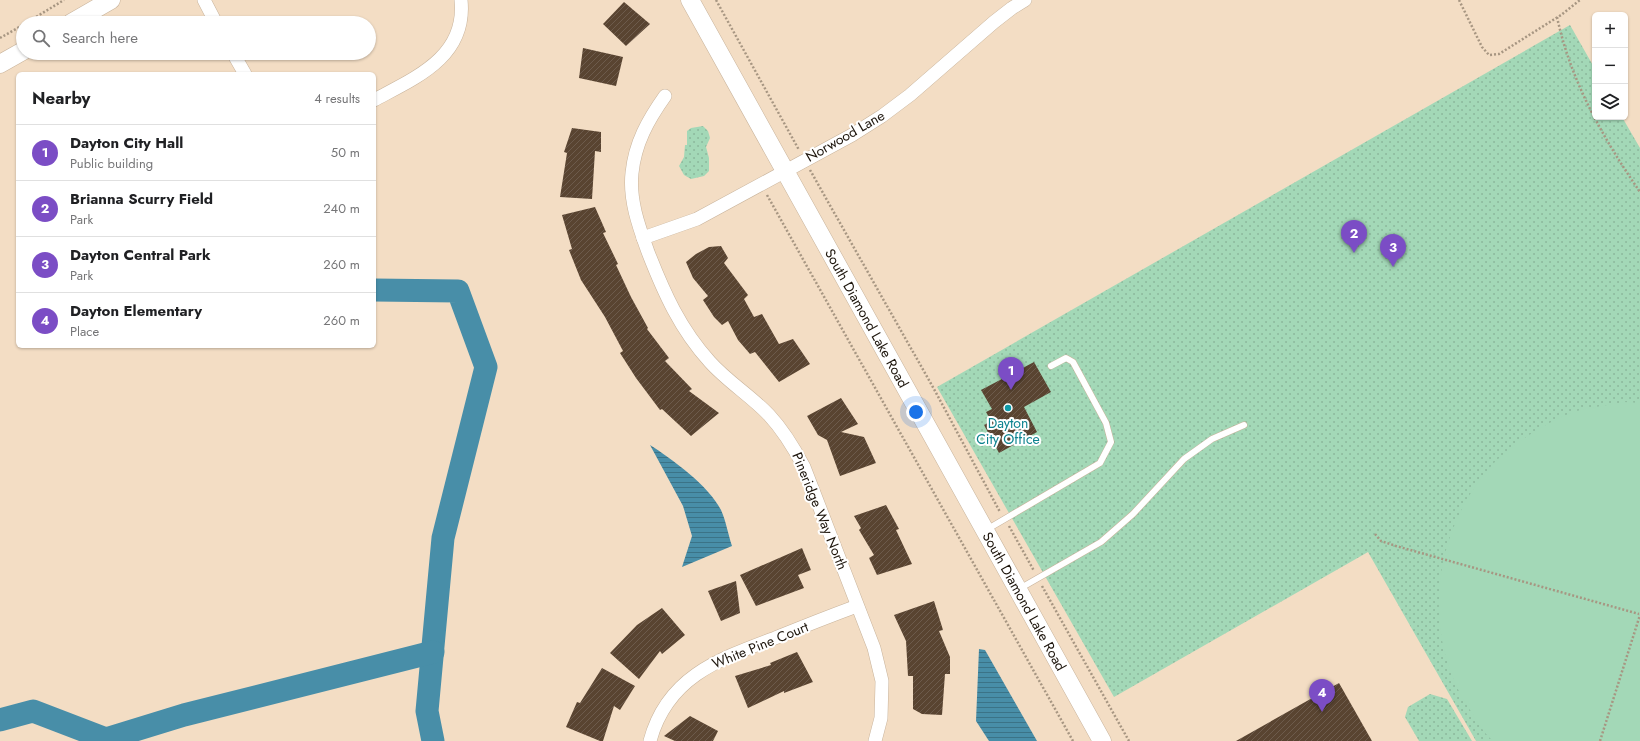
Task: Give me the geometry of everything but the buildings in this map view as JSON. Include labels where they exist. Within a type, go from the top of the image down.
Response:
[{"type":"street","points":[[83,16],[111,0]]},
{"type":"street","points":[[204,0],[212,16]]},
{"type":"street","points":[[376,99],[420,75],[437,63],[450,47],[458,28],[462,7],[461,0]]},
{"type":"street","name":"South Diamond Lake Road","points":[[690,0],[1102,741]]},
{"type":"street","name":"Norwood Lane","points":[[643,238],[697,219],[852,135],[882,116],[910,95],[994,22],[1026,0]]},
{"type":"street","points":[[0,64],[16,55]]},
{"type":"street","points":[[237,60],[244,72]]},
{"type":"street","name":"Pineridge Way North","points":[[665,96],[649,119],[640,137],[632,173],[632,197],[643,238],[664,293],[691,338],[710,362],[732,384],[768,414],[793,445],[804,467],[874,648],[882,681],[881,718],[875,741]]},
{"type":"street","name":"White Pine Court","points":[[650,741],[658,718],[669,700],[688,679],[700,670],[726,657],[857,606]]},
{"type":"lane","points":[[985,530],[1100,462],[1111,442],[1106,423],[1073,362],[1066,358],[1051,366]]},
{"type":"lane","points":[[1018,590],[1101,542],[1133,514],[1168,475],[1196,450],[1228,431],[1244,425]]},
{"type":"path","points":[[38,16],[64,0]]},
{"type":"path","points":[[716,0],[1129,741]]},
{"type":"path","points":[[1459,0],[1482,47],[1489,55],[1499,54],[1557,18],[1580,0]]},
{"type":"path","points":[[1557,18],[1563,47],[1600,132],[1640,192]]},
{"type":"path","points":[[0,38],[16,28]]},
{"type":"path","points":[[761,184],[1073,741]]},
{"type":"path","points":[[1375,534],[1381,541],[1396,546],[1639,614],[1600,741]]},
{"type":"green space","points":[[1570,25],[1592,64],[1592,120],[1624,120],[1640,148],[1640,741],[1476,741],[1368,552],[1114,697],[937,387]]},
{"type":"green space","points":[[703,126],[708,131],[710,138],[706,147],[709,158],[709,171],[704,176],[691,179],[684,175],[679,166],[684,157],[685,145],[687,145],[687,131],[691,128]]},
{"type":"green space","points":[[1624,402],[1640,403],[1640,741],[1493,741],[1486,734],[1470,710],[1454,681],[1444,649],[1439,617],[1440,584],[1446,551],[1457,520],[1472,490],[1493,464],[1510,448],[1544,426],[1567,415],[1577,411]]},
{"type":"green space","points":[[1430,694],[1447,699],[1472,741],[1419,741],[1405,717],[1408,707]]},
{"type":"water","points":[[650,445],[679,465],[708,492],[721,510],[732,546],[682,567],[692,536],[683,506]]},
{"type":"water","points":[[979,649],[985,650],[1037,741],[989,741],[976,721]]},
{"type":"waterway","points":[[376,290],[458,291],[486,367],[443,538],[427,711],[433,741]]},
{"type":"waterway","points":[[0,720],[33,711],[106,739],[184,715],[433,652]]},
{"type":"place","name":"Brianna Scurry Field","points":[[1354,253]]},
{"type":"place","name":"Dayton Central Park","points":[[1393,267]]},
{"type":"place","name":"Dayton City Hall","points":[[1011,390]]},
{"type":"place","name":"Dayton City Office","points":[[1008,408]]},
{"type":"place","name":"Dayton Elementary","points":[[1322,712]]}]
